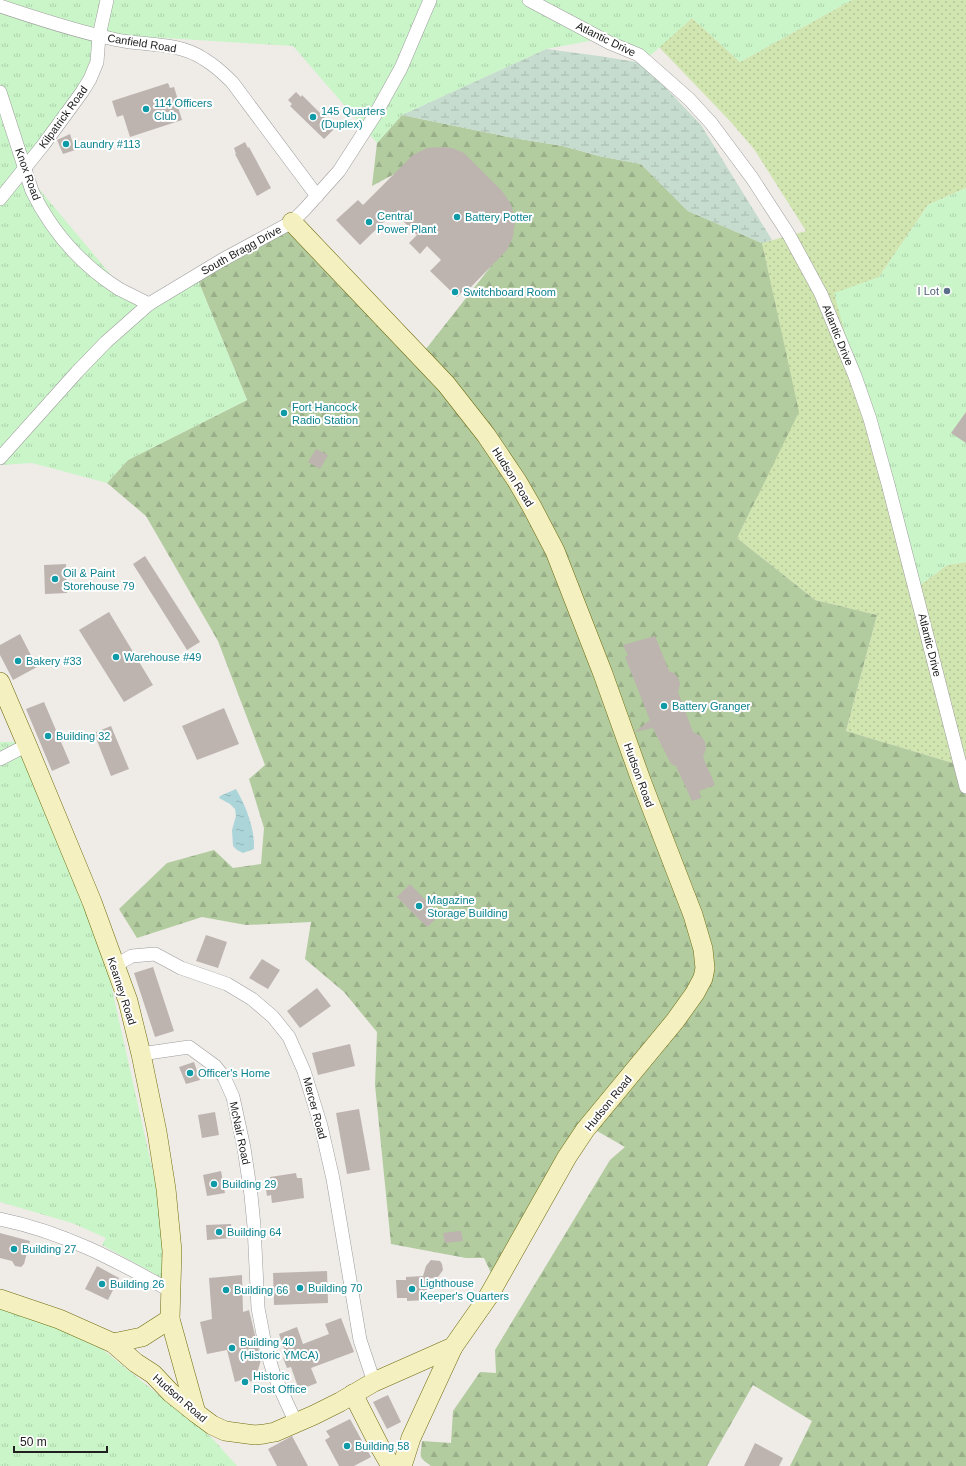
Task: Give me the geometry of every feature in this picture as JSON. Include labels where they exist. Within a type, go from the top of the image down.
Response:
[{"type":"street","name":"Kilpatrick Road","points":[[0,199],[74,103],[90,79],[97,62],[99,36],[107,0]]},
{"type":"street","name":"South Bragg Drive","points":[[0,458],[106,342],[149,304],[222,260],[292,222],[317,196],[339,171],[390,89],[430,0]]},
{"type":"street","name":"Atlantic Drive","points":[[529,0],[610,43],[639,55],[689,98],[711,123],[752,178],[789,235],[821,294],[855,376],[870,419],[966,788]]},
{"type":"street","name":"Canfield Road","points":[[0,6],[21,14],[99,36],[129,42],[166,45],[181,49],[202,58],[219,70],[232,82],[317,196]]},
{"type":"street","name":"Knox Road","points":[[0,92],[32,191],[40,207],[61,239],[94,270],[119,288],[149,304]]},
{"type":"street","name":"Hudson Road","points":[[292,222],[446,384],[486,436],[517,481],[532,507],[555,551],[603,674],[642,783],[693,915],[703,950],[705,968],[703,978],[695,993],[675,1021],[585,1130],[566,1157],[488,1297],[453,1348],[411,1438],[402,1466]]},
{"type":"street","name":"Kearney Road","points":[[0,682],[92,902],[128,1001],[141,1054],[157,1132],[166,1189],[172,1251],[170,1319],[196,1413]]},
{"type":"street","points":[[0,759],[27,745]]},
{"type":"street","name":"Mercer Road","points":[[114,966],[132,956],[155,954],[181,968],[227,984],[252,999],[273,1017],[289,1037],[304,1071],[321,1126],[333,1179],[360,1340],[374,1382]]},
{"type":"street","name":"McNair Road","points":[[141,1054],[189,1048],[215,1066],[224,1077],[233,1097],[244,1148],[251,1195],[258,1308],[265,1345],[274,1375],[296,1423]]},
{"type":"street","points":[[0,1219],[48,1232],[83,1245],[172,1290]]},
{"type":"street","name":"Hudson Road","points":[[0,1299],[59,1319],[113,1343],[136,1363],[152,1374],[171,1393],[212,1425],[236,1434],[264,1434],[275,1432],[340,1402],[374,1382],[453,1348]]},
{"type":"street","points":[[113,1343],[142,1336],[170,1319]]},
{"type":"street","points":[[353,1394],[391,1466]]},
{"type":"green space","points":[[0,0],[852,0],[740,62],[692,18],[642,63],[595,40],[546,49],[402,115],[377,143],[293,46],[102,34],[92,80],[19,165],[136,305],[195,273],[247,400],[128,460],[107,483],[32,463],[0,465]]},
{"type":"green space","points":[[852,0],[966,0],[966,188],[928,205],[879,277],[914,590],[947,565],[966,562],[966,767],[846,731],[877,615],[815,600],[737,538],[798,412],[762,243],[806,231],[754,149],[730,121],[659,47],[692,18],[740,62]]},
{"type":"green space","points":[[546,49],[642,63],[701,125],[772,240],[762,243],[688,211],[641,164],[599,156],[563,146],[514,138],[402,115]]},
{"type":"green space","points":[[402,115],[514,138],[563,146],[599,156],[641,164],[688,211],[762,243],[799,412],[737,538],[815,600],[877,615],[846,731],[966,767],[966,1466],[790,1466],[812,1421],[753,1385],[707,1466],[431,1466],[421,1456],[422,1441],[451,1443],[453,1411],[480,1372],[496,1373],[495,1350],[610,1160],[625,1147],[583,1123],[493,1277],[484,1258],[466,1258],[391,1244],[375,1085],[377,1032],[344,992],[305,959],[311,922],[246,925],[202,917],[137,938],[119,909],[167,863],[214,850],[233,868],[261,864],[264,828],[249,779],[265,765],[218,641],[146,516],[107,483],[128,460],[247,400],[195,273],[281,226],[422,354],[503,251],[443,148],[372,186],[377,143]]},
{"type":"green space","points":[[966,188],[966,562],[947,565],[914,590],[834,293],[879,277],[928,205]]},
{"type":"green space","points":[[0,742],[20,742],[105,958],[159,1199],[164,1279],[102,1245],[106,1238],[72,1223],[0,1202]]},
{"type":"green space","points":[[0,1308],[39,1320],[102,1349],[212,1438],[237,1466],[0,1466]]},
{"type":"water","points":[[236,789],[249,818],[254,841],[254,849],[243,853],[233,846],[232,830],[236,816],[235,809],[230,804],[219,798],[220,796]]},
{"type":"building","name":"114 Officers Club","points":[[168,83],[170,88],[174,87],[182,120],[130,137],[123,115],[117,117],[112,101]]},
{"type":"building","name":"145 Quarters (Duplex)","points":[[296,92],[301,97],[302,95],[335,128],[324,139],[290,106],[292,104],[288,100]]},
{"type":"building","name":"Laundry #113","points":[[70,134],[75,150],[63,154],[57,140]]},
{"type":"building","points":[[245,142],[271,188],[257,196],[235,154],[234,148]]},
{"type":"building","name":"Battery Potter","points":[[427,148],[452,148],[464,153],[502,191],[511,204],[515,221],[513,237],[507,250],[470,288],[468,286],[457,297],[430,271],[441,260],[427,246],[420,254],[409,243],[417,235],[394,212],[360,245],[336,220],[358,200],[363,205],[413,155]]},
{"type":"building","points":[[966,412],[966,443],[951,433]]},
{"type":"building","points":[[316,449],[328,455],[320,469],[308,462]]},
{"type":"building","points":[[145,556],[200,642],[187,650],[133,564]]},
{"type":"building","name":"Oil & Paint Storehouse 79","points":[[66,564],[67,593],[45,594],[44,565]]},
{"type":"building","name":"Warehouse #49","points":[[109,612],[153,685],[124,702],[79,630]]},
{"type":"building","name":"Bakery #33","points":[[20,634],[37,667],[13,680],[0,655],[0,645]]},
{"type":"building","name":"Battery Granger","points":[[655,636],[669,671],[674,673],[679,679],[680,684],[678,692],[693,732],[701,736],[705,742],[706,749],[703,757],[715,785],[699,791],[701,798],[692,801],[676,766],[671,764],[653,728],[635,732],[650,720],[625,657],[628,655],[623,645]]},
{"type":"building","name":"Building 32","points":[[44,702],[70,763],[52,771],[26,709]]},
{"type":"building","points":[[224,708],[239,744],[197,760],[182,726]]},
{"type":"building","points":[[111,726],[129,769],[111,776],[94,733]]},
{"type":"building","name":"Magazine Storage Building","points":[[410,884],[440,915],[427,927],[397,897]]},
{"type":"building","points":[[206,935],[227,942],[218,968],[196,961]]},
{"type":"building","points":[[262,959],[280,970],[268,989],[249,978]]},
{"type":"building","points":[[153,967],[174,1031],[155,1037],[134,973]]},
{"type":"building","points":[[317,988],[331,1006],[300,1028],[287,1011]]},
{"type":"building","points":[[350,1044],[355,1066],[318,1075],[312,1053]]},
{"type":"building","name":"Officer's Home","points":[[194,1062],[200,1080],[186,1084],[179,1067]]},
{"type":"building","points":[[359,1109],[370,1170],[347,1174],[336,1113]]},
{"type":"building","points":[[215,1112],[219,1135],[202,1138],[198,1115]]},
{"type":"building","name":"Building 29","points":[[221,1171],[225,1193],[207,1196],[203,1175]]},
{"type":"building","points":[[296,1173],[297,1178],[302,1178],[304,1198],[272,1203],[271,1195],[267,1196],[265,1182],[271,1181],[270,1177]]},
{"type":"building","name":"Building 64","points":[[231,1224],[232,1238],[207,1240],[206,1225]]},
{"type":"building","points":[[461,1231],[463,1241],[445,1243],[443,1233]]},
{"type":"building","name":"Building 27","points":[[0,1233],[30,1241],[24,1264],[21,1267],[15,1266],[12,1261],[0,1258]]},
{"type":"building","name":"Lighthouse Keeper's Quarters","points":[[431,1260],[440,1261],[443,1270],[438,1277],[426,1279],[428,1300],[407,1301],[407,1298],[397,1298],[396,1280],[406,1280],[406,1277],[423,1276],[426,1266]]},
{"type":"building","name":"Building 26","points":[[97,1266],[119,1278],[108,1300],[85,1289]]},
{"type":"building","name":"Building 70","points":[[327,1271],[328,1303],[274,1305],[273,1273]]},
{"type":"building","name":"Building 40 (Historic YMCA)","points":[[242,1275],[243,1312],[249,1310],[261,1360],[255,1380],[243,1384],[241,1380],[235,1382],[227,1350],[207,1354],[200,1322],[212,1319],[209,1278]]},
{"type":"building","points":[[341,1318],[354,1352],[311,1368],[317,1383],[299,1390],[291,1367],[287,1368],[283,1358],[287,1357],[279,1334],[297,1327],[303,1344],[329,1334],[325,1324]]},
{"type":"building","points":[[388,1395],[401,1422],[387,1429],[373,1402]]},
{"type":"building","name":"Building 58","points":[[350,1419],[371,1457],[354,1466],[339,1466],[325,1440],[330,1437],[326,1431]]},
{"type":"building","points":[[292,1436],[308,1466],[277,1466],[268,1449]]},
{"type":"building","points":[[755,1443],[783,1458],[779,1466],[744,1466]]},
{"type":"place","name":"114 Officers Club","points":[[146,109]]},
{"type":"place","name":"145 Quarters (Duplex)","points":[[313,117]]},
{"type":"place","name":"Laundry #113","points":[[66,144]]},
{"type":"place","name":"Battery Potter","points":[[457,217]]},
{"type":"place","name":"Central Power Plant","points":[[369,222]]},
{"type":"place","name":"I Lot","points":[[947,291]]},
{"type":"place","name":"Switchboard Room","points":[[455,292]]},
{"type":"place","name":"Fort Hancock Radio Station","points":[[284,413]]},
{"type":"place","name":"Oil & Paint Storehouse 79","points":[[55,579]]},
{"type":"place","name":"Warehouse #49","points":[[116,657]]},
{"type":"place","name":"Bakery #33","points":[[18,661]]},
{"type":"place","name":"Battery Granger","points":[[664,706]]},
{"type":"place","name":"Building 32","points":[[48,736]]},
{"type":"place","name":"Magazine Storage Building","points":[[419,906]]},
{"type":"place","name":"Officer's Home","points":[[190,1073]]},
{"type":"place","name":"Building 29","points":[[214,1184]]},
{"type":"place","name":"Building 64","points":[[219,1232]]},
{"type":"place","name":"Building 27","points":[[14,1249]]},
{"type":"place","name":"Building 26","points":[[102,1284]]},
{"type":"place","name":"Building 70","points":[[300,1288]]},
{"type":"place","name":"Lighthouse Keeper's Quarters","points":[[412,1289]]},
{"type":"place","name":"Building 66","points":[[226,1290]]},
{"type":"place","name":"Building 40 (Historic YMCA)","points":[[232,1348]]},
{"type":"place","name":"Historic Post Office","points":[[245,1382]]},
{"type":"place","name":"Building 58","points":[[347,1446]]}]
